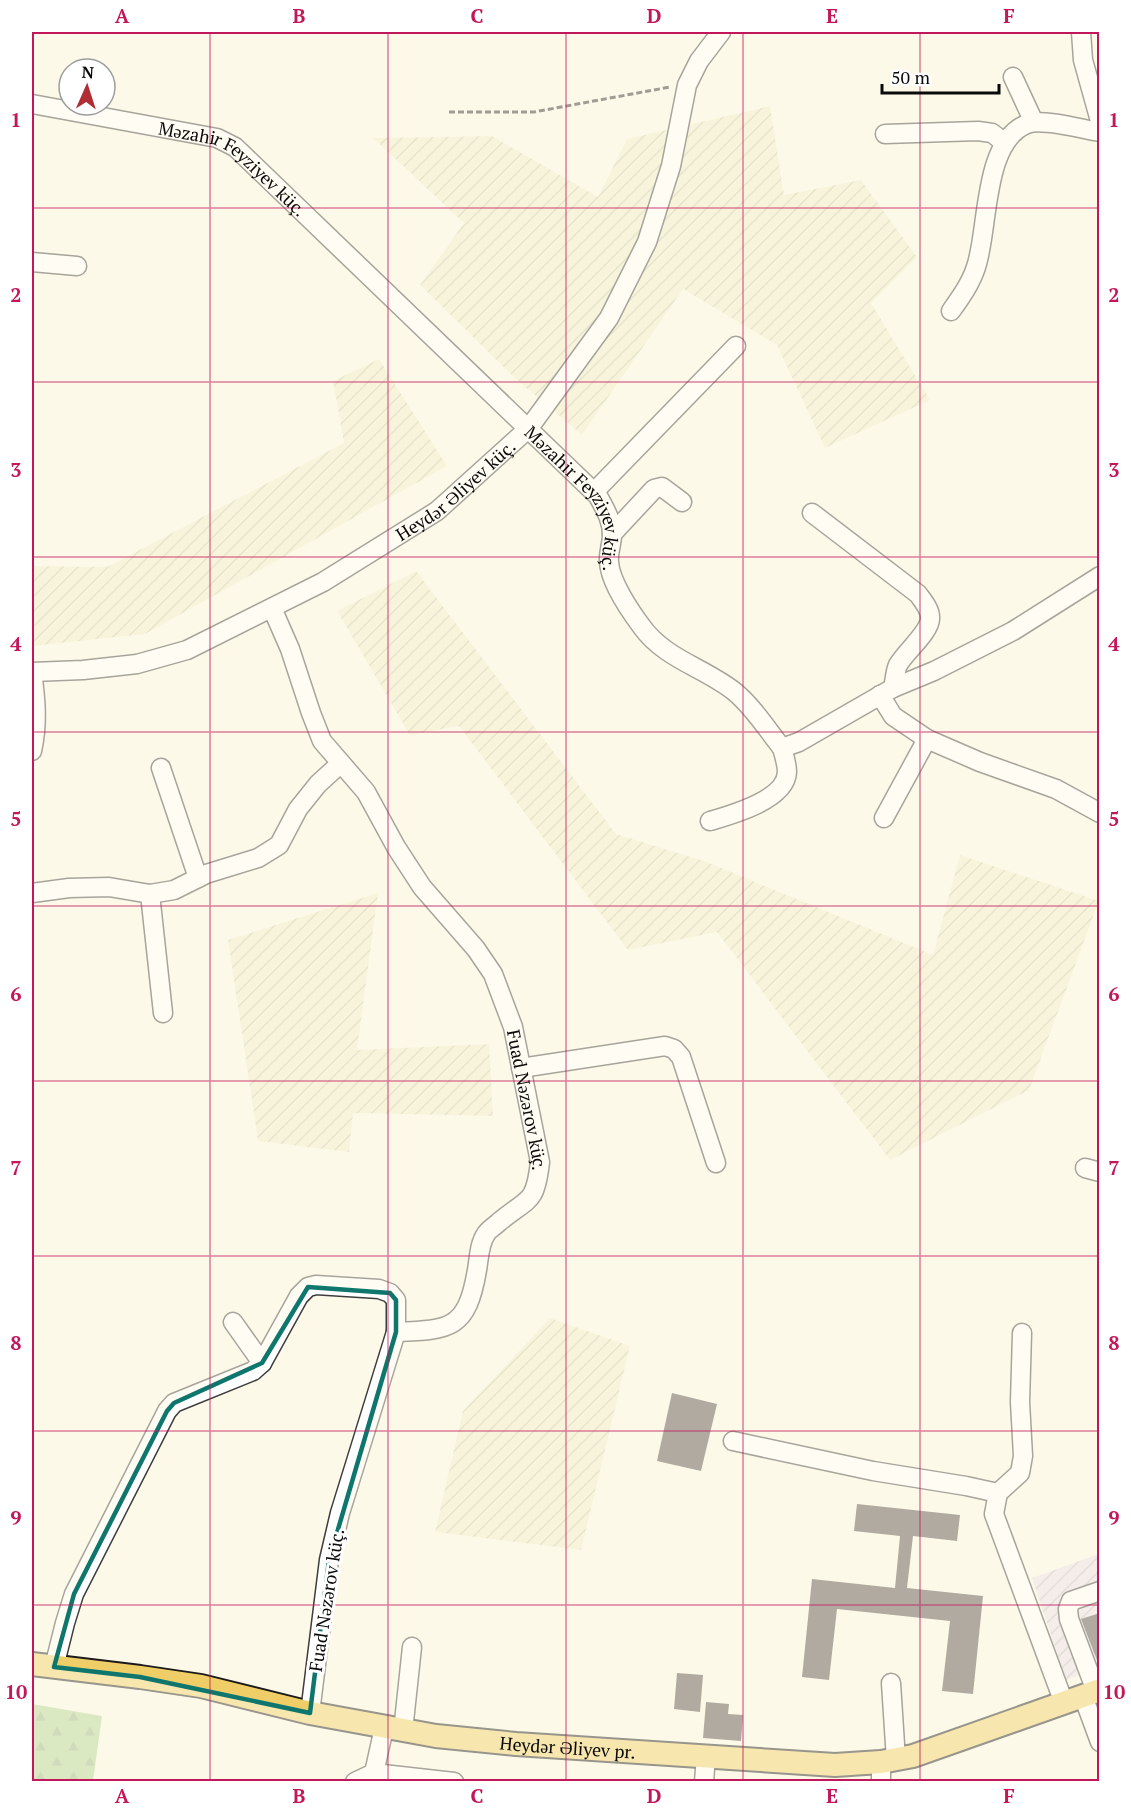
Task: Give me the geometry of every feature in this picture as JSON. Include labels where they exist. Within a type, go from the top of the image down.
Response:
[{"type":"main road","name":"Heydər Əliyev pr.","points":[[32,1664],[201,1686],[310,1713],[393,1729],[516,1744],[886,1768],[913,1756],[1086,1695]]},
{"type":"street","name":"Heydər Əliyev küç.","points":[[32,672],[83,670],[137,664],[187,650],[323,582],[437,512],[529,428],[609,318],[647,242],[671,166],[687,85],[699,61],[721,32]]},
{"type":"street","points":[[1081,32],[1083,60],[1100,121]]},
{"type":"street","points":[[1013,77],[1032,118]]},
{"type":"street","name":"Məzahir Feyziyev küç.","points":[[32,104],[217,138],[235,147],[594,492],[609,516],[612,534],[609,561],[612,578],[646,633],[672,654],[735,692],[782,748]]},
{"type":"street","points":[[951,311],[966,291],[977,266],[988,195],[996,164],[1005,143],[1016,130],[1029,123],[1048,123],[1100,132]]},
{"type":"street","points":[[885,134],[978,131],[992,133],[1005,143]]},
{"type":"street","points":[[32,262],[77,266]]},
{"type":"street","points":[[594,492],[736,346]]},
{"type":"street","points":[[612,534],[654,489],[662,487],[682,502]]},
{"type":"street","points":[[812,513],[918,594],[927,607],[930,619],[925,631],[897,667],[886,691],[893,716],[927,739],[980,762],[1056,789],[1100,813]]},
{"type":"street","points":[[710,821],[766,800],[783,784],[787,772],[782,748],[799,742],[886,691],[934,671],[1013,631],[1100,576]]},
{"type":"street","name":"Fuad Nəzərov küç.","points":[[272,608],[290,649],[322,741],[366,792],[396,847],[422,887],[476,949],[493,974],[513,1027],[540,1162],[538,1182],[531,1200],[486,1234],[480,1250],[473,1292],[466,1310],[456,1322],[435,1331],[396,1332],[340,1513],[329,1560],[310,1713]]},
{"type":"street","points":[[32,672],[37,708],[37,730],[32,751]]},
{"type":"street","points":[[884,818],[927,739]]},
{"type":"street","points":[[32,893],[69,888],[109,887],[150,894],[174,890],[228,866],[258,858],[279,845],[298,809],[318,784],[341,763]]},
{"type":"street","points":[[161,768],[198,878]]},
{"type":"street","points":[[150,894],[163,1013]]},
{"type":"street","points":[[522,1068],[665,1046],[674,1049],[681,1057],[716,1163]]},
{"type":"street","points":[[54,1666],[74,1594],[167,1411],[174,1403],[253,1371],[262,1363],[299,1296],[308,1287],[316,1285],[380,1290],[390,1293],[396,1300],[396,1332]]},
{"type":"street","points":[[233,1322],[262,1363]]},
{"type":"street","points":[[1022,1333],[1020,1402],[1023,1456],[1020,1473],[998,1493],[993,1514],[1086,1695]]},
{"type":"street","points":[[733,1441],[873,1471],[998,1493]]},
{"type":"street","points":[[1100,1591],[1071,1601],[1068,1609],[1086,1695],[1100,1742]]},
{"type":"street","points":[[373,1777],[393,1729],[412,1647]]},
{"type":"street","points":[[886,1768],[891,1683]]},
{"type":"street","points":[[704,1782],[706,1756]]},
{"type":"street","points":[[355,1782],[373,1777],[454,1782]]},
{"type":"path","points":[[449,112],[534,112],[687,85]]},
{"type":"highlighted area","points":[[308,1287],[390,1293],[396,1300],[396,1332],[329,1560],[310,1713],[140,1677],[54,1667],[74,1594],[167,1411],[174,1403],[262,1363]]},
{"type":"shaded area","points":[[770,106],[784,195],[861,180],[917,257],[871,303],[930,400],[825,448],[777,345],[683,289],[582,435],[516,379],[420,285],[464,223],[373,138],[492,136],[598,197],[627,139]]},
{"type":"shaded area","points":[[379,359],[447,466],[145,634],[32,646],[32,566],[107,567],[344,443],[333,381]]},
{"type":"shaded area","points":[[416,571],[616,834],[707,862],[933,955],[960,855],[1099,901],[1029,1090],[890,1160],[717,932],[628,950],[459,726],[410,735],[337,611]]},
{"type":"shaded area","points":[[378,893],[357,1050],[489,1044],[493,1116],[353,1113],[349,1152],[258,1141],[228,940]]},
{"type":"shaded area","points":[[550,1318],[630,1346],[581,1550],[435,1532],[463,1411]]},
{"type":"shaded area","points":[[1099,1554],[1099,1668],[1066,1680],[1032,1578]]},
{"type":"green space","points":[[32,1704],[102,1716],[93,1781],[32,1781]]},
{"type":"building","points":[[672,1393],[717,1404],[701,1471],[657,1461]]},
{"type":"building","points":[[857,1504],[960,1515],[957,1541],[913,1536],[907,1588],[983,1596],[973,1694],[942,1691],[950,1621],[837,1609],[829,1680],[802,1677],[812,1579],[895,1588],[900,1536],[854,1531]]},
{"type":"building","points":[[1100,1613],[1100,1668],[1081,1619]]},
{"type":"building","points":[[677,1673],[703,1675],[700,1712],[674,1709]]},
{"type":"building","points":[[706,1702],[729,1704],[728,1714],[743,1715],[741,1741],[703,1738]]}]
